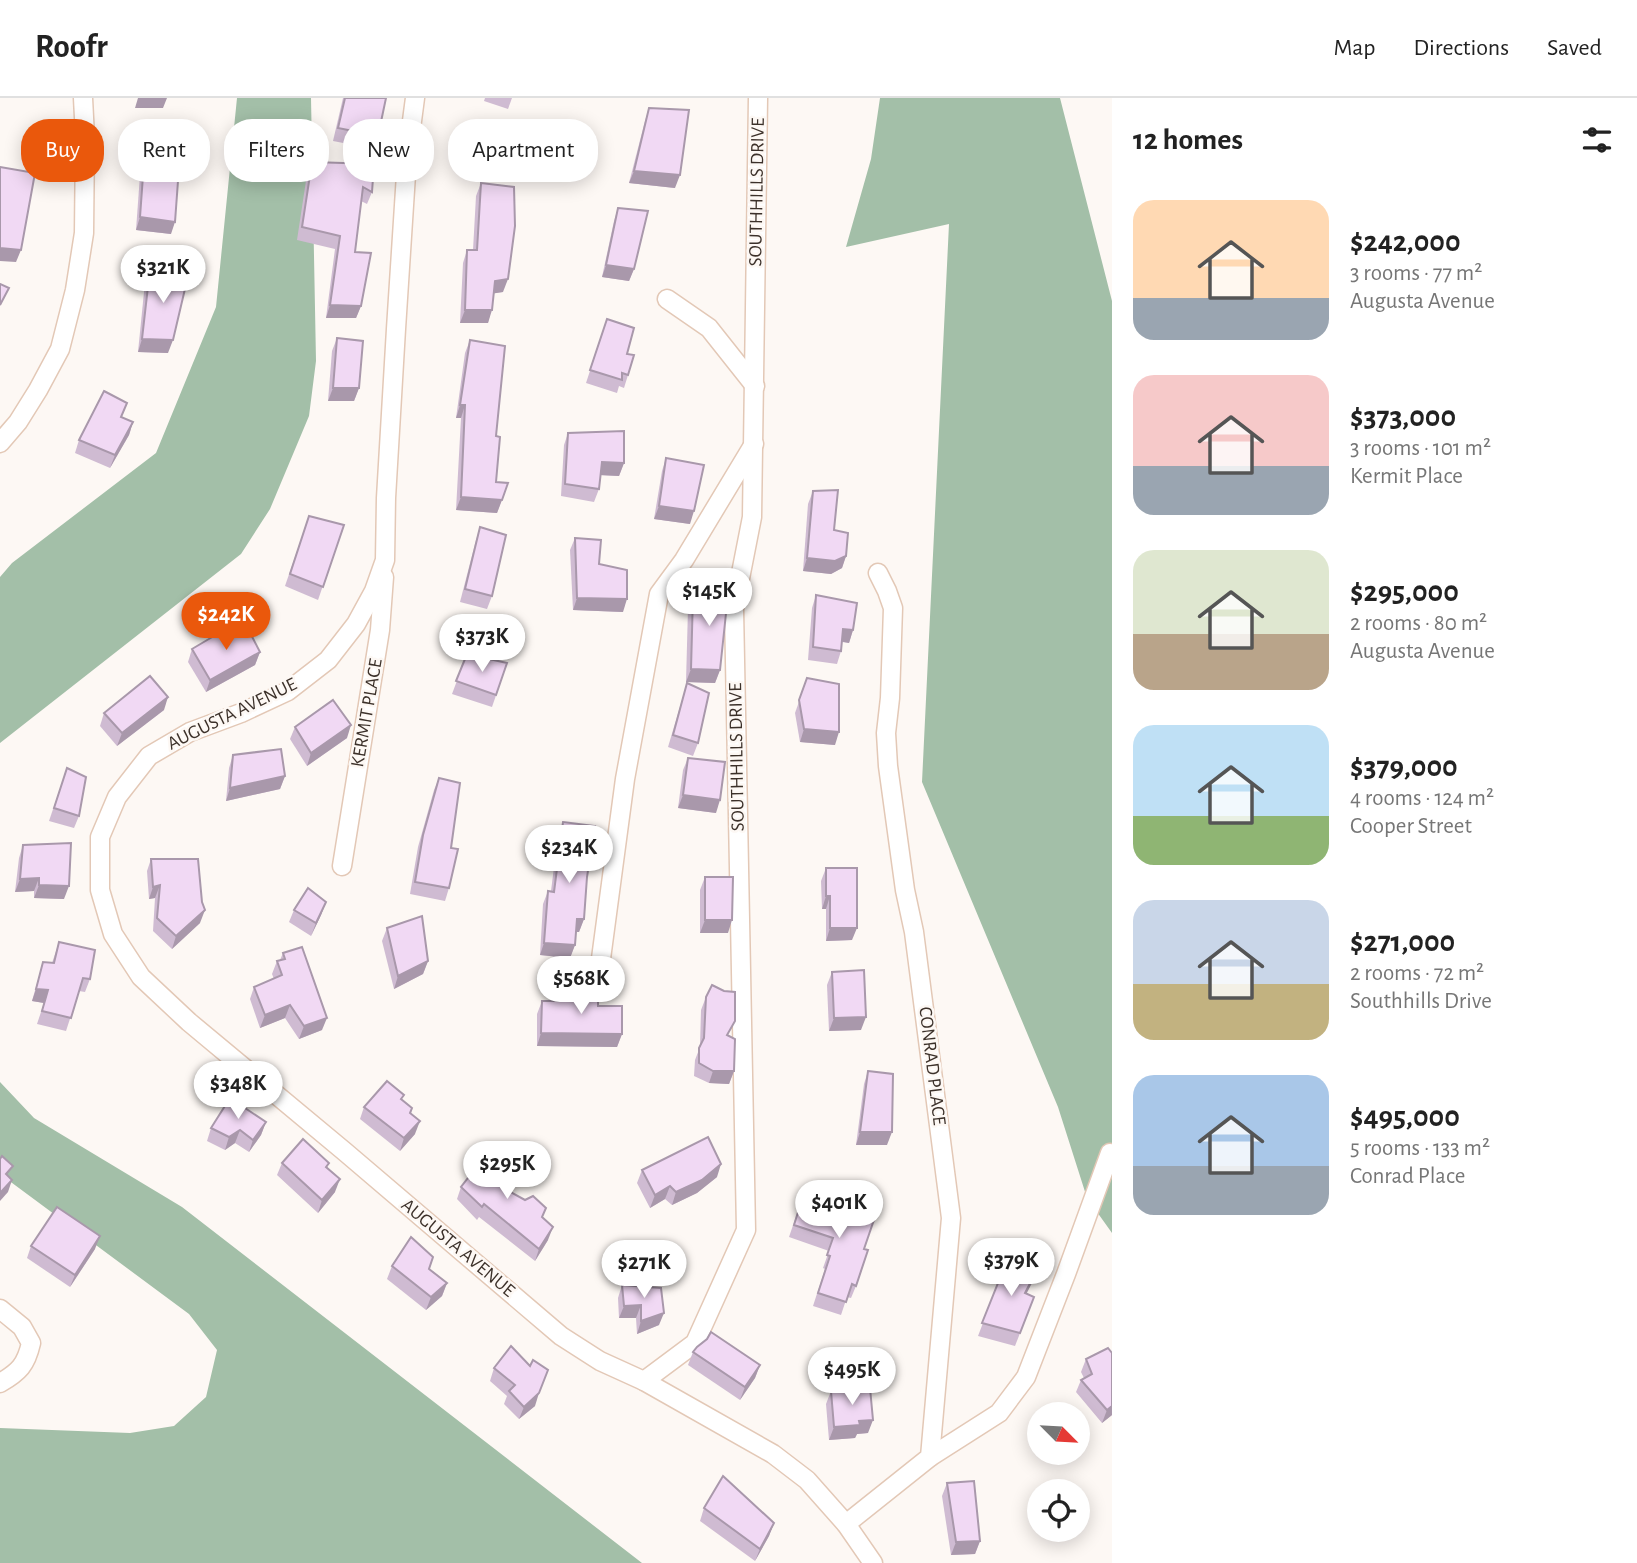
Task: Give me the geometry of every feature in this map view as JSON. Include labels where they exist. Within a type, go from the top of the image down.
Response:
[{"type":"street","points":[[0,443],[18,422],[60,349],[72,302],[84,233],[83,98]]},
{"type":"street","name":"AUGUSTA AVENUE","points":[[415,98],[407,159],[386,498],[385,560],[374,591],[356,624],[328,660],[288,691],[241,713],[190,732],[149,756],[117,797],[100,837],[100,890],[113,934],[141,977],[188,1022],[561,1336],[600,1361],[644,1381],[773,1454],[807,1480],[846,1524],[873,1563]]},
{"type":"street","name":"SOUTHHILLS DRIVE","points":[[644,1381],[695,1343],[746,1230],[734,609],[752,517],[758,98]]},
{"type":"street","points":[[667,299],[709,328],[755,386]]},
{"type":"street","points":[[598,981],[625,779],[659,594],[684,560],[754,444]]},
{"type":"street","name":"KERMIT PLACE","points":[[342,866],[380,630],[385,560]]},
{"type":"street","name":"CONRAD PLACE","points":[[878,573],[893,608],[886,733],[888,766],[905,890],[914,932],[951,1218],[930,1457]]},
{"type":"street","points":[[846,1524],[930,1457],[999,1413],[1026,1377],[1110,1153]]},
{"type":"street","points":[[0,1309],[22,1327],[31,1343],[27,1359],[16,1373],[0,1382]]},
{"type":"green space","points":[[237,98],[311,98],[311,119],[235,119]]},
{"type":"green space","points":[[880,98],[1060,98],[1112,301],[1112,1233],[1087,1198],[1058,1107],[922,782],[949,224],[846,247],[871,159]]},
{"type":"green space","points":[[229,182],[313,182],[316,361],[309,416],[270,509],[241,554],[0,743],[0,577],[12,563],[156,453],[216,307]]},
{"type":"green space","points":[[0,1082],[34,1118],[182,1207],[642,1563],[0,1563],[0,1428],[130,1433],[174,1426],[206,1397],[217,1350],[189,1314],[0,1174]]},
{"type":"building","points":[[345,98],[386,98],[382,119],[343,119],[343,129],[338,128]]},
{"type":"building","points":[[649,108],[689,110],[680,175],[634,171]]},
{"type":"building","points":[[329,163],[343,163],[343,182],[373,182],[372,192],[363,187],[355,252],[371,253],[361,306],[330,305],[340,236],[302,227],[309,182],[329,182]]},
{"type":"building","points":[[0,167],[21,171],[21,182],[33,182],[21,250],[0,248]]},
{"type":"building","points":[[143,182],[178,182],[175,222],[140,217]]},
{"type":"building","points":[[481,183],[514,187],[515,226],[508,279],[495,281],[492,310],[465,310],[467,250],[477,250]]},
{"type":"building","points":[[618,208],[648,211],[634,269],[606,265]]},
{"type":"building","points":[[150,269],[188,276],[173,340],[142,339]]},
{"type":"building","points":[[0,284],[9,288],[0,305]]},
{"type":"building","points":[[607,319],[634,328],[627,354],[634,355],[628,375],[622,373],[622,380],[590,370]]},
{"type":"building","points":[[337,338],[363,341],[359,388],[333,388]]},
{"type":"building","points":[[470,340],[505,346],[496,436],[500,437],[496,482],[508,483],[502,500],[461,497],[465,405],[460,405]]},
{"type":"building","points":[[104,391],[127,403],[121,417],[133,422],[115,455],[79,440]]},
{"type":"building","points":[[624,431],[624,463],[602,462],[599,489],[565,484],[568,433]]},
{"type":"building","points":[[666,458],[704,465],[694,511],[659,506]]},
{"type":"building","points":[[838,490],[834,530],[848,533],[846,556],[835,561],[807,558],[813,491]]},
{"type":"building","points":[[309,516],[344,525],[323,587],[290,574]]},
{"type":"building","points":[[480,527],[506,535],[492,596],[465,589]]},
{"type":"building","points":[[575,538],[601,540],[599,564],[627,570],[627,599],[577,598]]},
{"type":"building","points":[[729,585],[720,670],[691,669],[693,595]]},
{"type":"building","points":[[816,595],[857,603],[853,630],[843,629],[841,651],[813,647]]},
{"type":"building","points":[[246,625],[260,652],[210,680],[192,649],[219,633],[222,638]]},
{"type":"building","points":[[467,654],[507,663],[496,695],[456,681]]},
{"type":"building","points":[[150,676],[168,697],[122,733],[104,713]]},
{"type":"building","points":[[807,678],[839,684],[839,732],[804,729],[799,700]]},
{"type":"building","points":[[687,683],[709,693],[698,743],[673,735]]},
{"type":"building","points":[[333,700],[351,725],[311,753],[295,727]]},
{"type":"building","points":[[281,749],[285,776],[230,788],[233,755]]},
{"type":"building","points":[[688,758],[725,762],[720,800],[683,795]]},
{"type":"building","points":[[67,768],[86,777],[79,816],[54,808]]},
{"type":"building","points":[[439,778],[460,783],[451,848],[458,849],[449,888],[415,882],[423,835]]},
{"type":"building","points":[[563,822],[595,826],[584,919],[577,919],[575,945],[544,943],[548,891],[554,892]]},
{"type":"building","points":[[71,843],[69,886],[39,885],[39,878],[20,879],[23,845]]},
{"type":"building","points":[[151,859],[198,859],[205,910],[176,936],[157,918],[160,885],[153,887]]},
{"type":"building","points":[[826,868],[857,868],[857,928],[830,928],[830,896],[826,896]]},
{"type":"building","points":[[705,877],[733,877],[732,920],[705,920]]},
{"type":"building","points":[[308,888],[326,902],[316,923],[294,910]]},
{"type":"building","points":[[422,916],[428,961],[398,976],[387,928]]},
{"type":"building","points":[[59,942],[95,950],[90,979],[83,978],[71,1018],[42,1011],[48,990],[36,989],[43,962],[54,963]]},
{"type":"building","points":[[302,947],[327,1018],[304,1026],[290,1005],[265,1015],[254,987],[282,975],[277,961],[285,959],[283,953]]},
{"type":"building","points":[[864,970],[866,1017],[834,1018],[832,972]]},
{"type":"building","points":[[712,985],[724,991],[735,992],[735,1021],[727,1035],[735,1039],[734,1071],[713,1071],[699,1063],[699,1048],[704,1038],[706,997]]},
{"type":"building","points":[[569,991],[598,992],[598,1006],[622,1006],[622,1034],[541,1033],[542,1001],[569,1001]]},
{"type":"building","points":[[868,1071],[893,1074],[892,1132],[860,1132]]},
{"type":"building","points":[[387,1081],[404,1095],[401,1099],[412,1108],[410,1113],[420,1121],[404,1138],[364,1107]]},
{"type":"building","points":[[230,1098],[266,1122],[253,1140],[240,1130],[229,1137],[211,1128]]},
{"type":"building","points":[[708,1137],[721,1164],[702,1180],[676,1192],[670,1186],[655,1195],[642,1170]]},
{"type":"building","points":[[303,1139],[329,1163],[326,1167],[340,1179],[322,1200],[282,1163]]},
{"type":"building","points":[[488,1152],[507,1165],[496,1184],[525,1200],[533,1196],[546,1208],[542,1217],[553,1227],[539,1249],[484,1204],[482,1207],[461,1187]]},
{"type":"building","points":[[2,1156],[13,1166],[6,1174],[12,1180],[0,1193],[0,1159]]},
{"type":"building","points":[[804,1193],[855,1210],[858,1201],[878,1208],[864,1249],[868,1250],[856,1286],[852,1284],[846,1302],[818,1293],[833,1238],[794,1225]]},
{"type":"building","points":[[57,1207],[100,1236],[75,1275],[31,1246]]},
{"type":"building","points":[[411,1237],[433,1257],[429,1269],[447,1283],[431,1297],[392,1266]]},
{"type":"building","points":[[1008,1258],[1037,1270],[1025,1293],[1034,1297],[1020,1333],[982,1323]]},
{"type":"building","points":[[622,1285],[661,1288],[664,1313],[641,1321],[641,1305],[624,1306]]},
{"type":"building","points":[[711,1332],[760,1365],[745,1387],[693,1352]]},
{"type":"building","points":[[511,1346],[530,1366],[533,1360],[548,1370],[539,1393],[524,1407],[509,1391],[515,1385],[494,1368]]},
{"type":"building","points":[[1108,1348],[1112,1353],[1112,1406],[1107,1410],[1081,1380],[1092,1374],[1086,1359]]},
{"type":"building","points":[[870,1388],[873,1420],[859,1421],[860,1425],[834,1427],[831,1391]]},
{"type":"building","points":[[723,1476],[774,1523],[760,1549],[704,1508]]},
{"type":"building","points":[[974,1481],[980,1541],[956,1542],[947,1483]]}]
